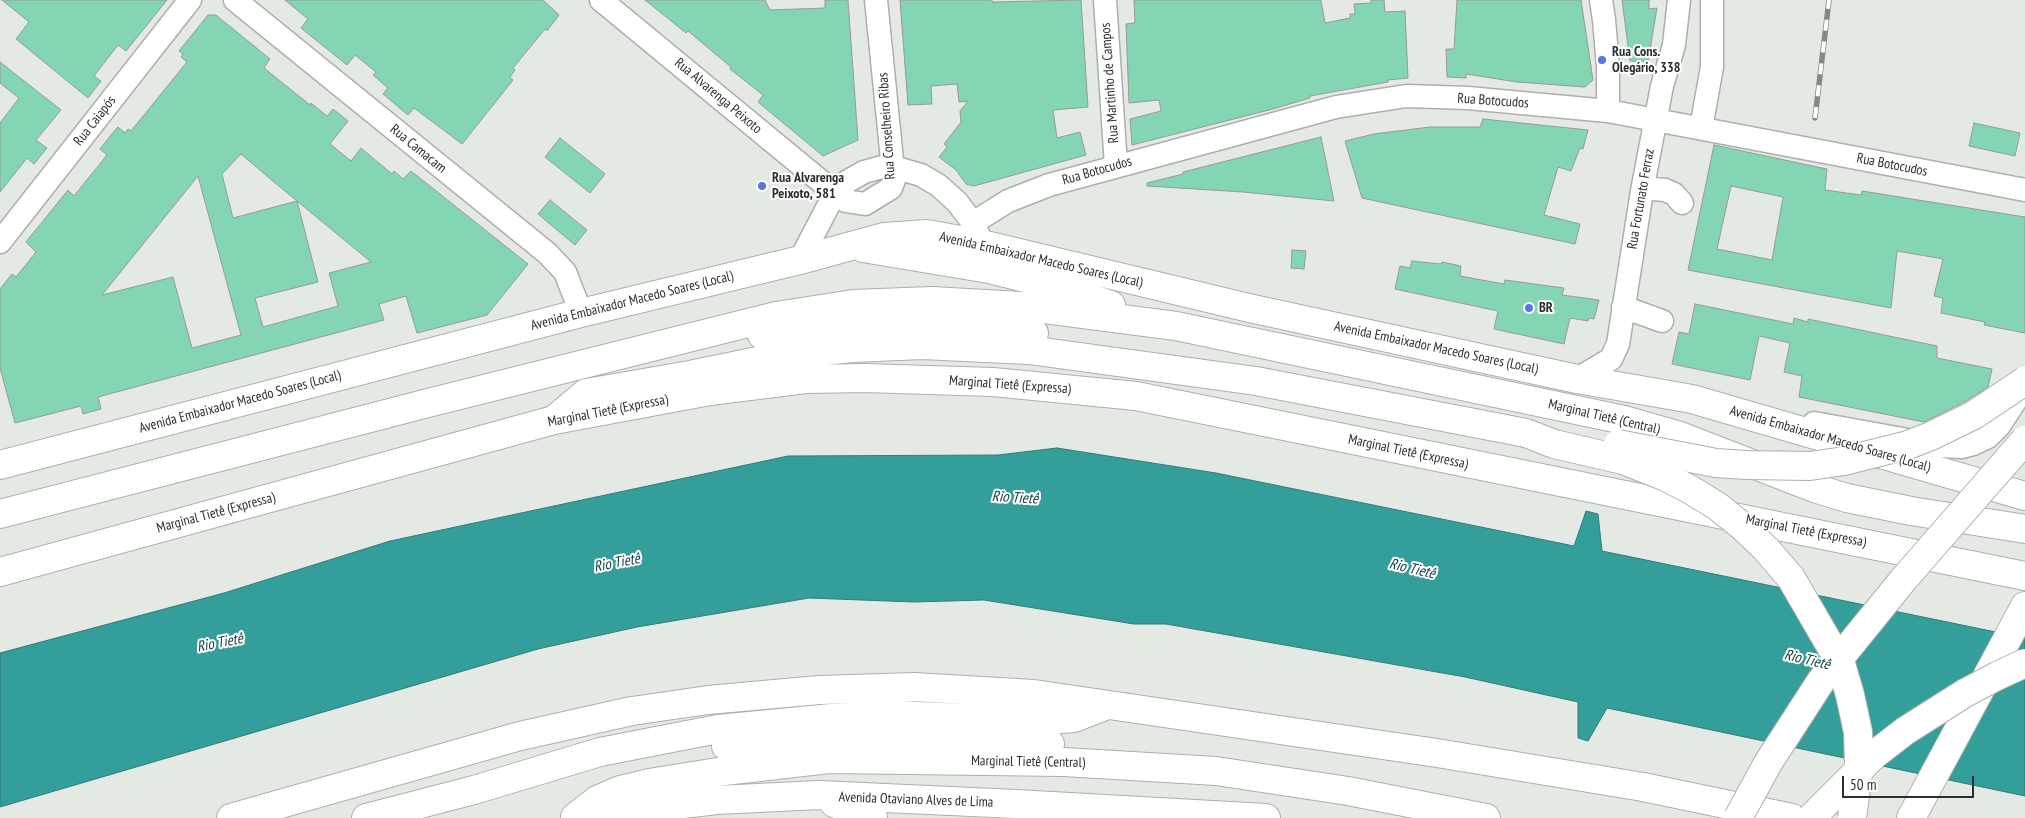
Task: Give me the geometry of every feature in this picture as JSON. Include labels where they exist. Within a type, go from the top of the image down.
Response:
[{"type":"highway","name":"Avenida Embaixador Macedo Soares (Local)","points":[[0,465],[581,313],[800,260],[884,237],[977,233],[1249,308],[1577,379],[1692,399],[2025,496]]},
{"type":"highway","points":[[852,246],[980,268],[1041,282],[1176,326]]},
{"type":"highway","points":[[0,514],[628,352],[776,316],[811,310],[853,304],[932,301],[1022,306],[1176,326]]},
{"type":"highway","points":[[696,335],[758,335],[916,325],[974,326],[1069,337],[1215,360],[1256,381]]},
{"type":"highway","name":"Marginal Tietê (Central)","points":[[1176,326],[1624,420],[1680,436],[1808,486],[1847,498],[1911,511],[2025,529]]},
{"type":"highway","points":[[554,420],[586,394],[792,354],[853,348],[922,345],[1029,350],[1256,381],[1526,433],[1554,444],[1623,460],[1666,477],[1718,506],[1766,549],[1785,570],[1808,604],[1841,664],[1858,732],[1859,766],[1852,818]]},
{"type":"highway","name":"Marginal Tietê (Expressa)","points":[[0,572],[554,420],[710,390],[806,379],[865,378],[993,382],[1136,396],[2025,576]]},
{"type":"highway","points":[[1526,433],[1555,432],[1716,462],[1772,466],[1810,466],[1844,462],[1908,446],[1974,415],[2025,381]]},
{"type":"highway","points":[[1738,818],[1768,763],[1821,682],[1903,580],[2025,440]]},
{"type":"highway","points":[[1911,818],[2025,606]]},
{"type":"highway","points":[[1811,818],[1868,761],[1904,731],[1965,693],[2025,663]]},
{"type":"highway","points":[[231,818],[520,736],[632,711],[708,700],[819,690],[914,687],[1034,694],[1108,704],[1643,787],[1792,818]]},
{"type":"highway","points":[[366,818],[474,790],[600,752],[718,729],[832,718],[895,715],[1051,720],[1074,718],[1108,704]]},
{"type":"highway","points":[[600,752],[613,758],[624,759],[681,750],[818,740],[909,739],[974,741],[1081,745],[1184,761],[1216,771]]},
{"type":"highway","name":"Marginal Tietê (Central)","points":[[571,817],[597,800],[620,790],[649,783],[724,771],[829,759],[1064,762],[1216,771],[1348,791],[1486,818]]},
{"type":"highway","points":[[819,795],[846,809],[873,818]]},
{"type":"highway","name":"Avenida Otaviano Alves de Lima","points":[[571,817],[717,800],[819,795],[1006,803],[1266,818]]},
{"type":"street","name":"Rua Caiapós","points":[[0,242],[190,0]]},
{"type":"street","name":"Rua Camacam","points":[[236,0],[548,253],[565,272],[581,313]]},
{"type":"street","name":"Rua Alvarenga Peixoto","points":[[602,0],[835,193]]},
{"type":"street","name":"Rua Conselheiro Ribas","points":[[835,193],[846,201],[865,204],[891,188],[894,180],[876,0]]},
{"type":"street","name":"Rua Martinho de Campos","points":[[1105,0],[1116,166]]},
{"type":"street","points":[[1600,0],[1604,20],[1608,66],[1608,111]]},
{"type":"street","name":"Rua Fortunato Ferraz","points":[[1577,379],[1612,359],[1618,344],[1642,192],[1662,86],[1674,45],[1679,0]]},
{"type":"street","points":[[1701,128],[1712,67],[1712,0]]},
{"type":"street","name":"Rua Botocudos","points":[[977,233],[1008,201],[1049,185],[1336,107],[1406,96],[1468,98],[1608,111],[2025,190]]},
{"type":"street","points":[[893,167],[921,175],[938,185],[957,202],[977,233]]},
{"type":"street","points":[[1642,192],[1652,189],[1665,190],[1674,194],[1682,203]]},
{"type":"street","points":[[800,260],[835,193]]},
{"type":"street","points":[[1623,307],[1662,321]]},
{"type":"street","points":[[1727,408],[1941,446],[1961,447],[1988,437],[1999,426],[2025,386]]},
{"type":"water","name":"Rio Tietê","points":[[1057,448],[1216,473],[1574,546],[1586,511],[1598,514],[1602,551],[2025,638],[2025,796],[1607,708],[1588,741],[1578,738],[1578,702],[1465,677],[1166,624],[1134,624],[984,600],[914,602],[809,598],[637,627],[538,649],[0,807],[0,653],[224,593],[390,541],[788,456],[998,455]]},
{"type":"building","points":[[2,0],[167,0],[126,51],[118,45],[94,76],[101,81],[88,98],[16,39],[29,22]]},
{"type":"building","points":[[285,0],[543,0],[559,15],[513,68],[515,70],[510,77],[513,80],[462,144],[414,108],[408,115],[383,94],[388,88],[373,75],[376,72],[355,55],[347,65],[301,28],[308,19]]},
{"type":"building","points":[[645,0],[765,0],[770,10],[825,8],[825,0],[848,0],[858,140],[823,156],[758,102],[763,95],[730,69],[731,67],[688,31],[686,33]]},
{"type":"building","points":[[900,0],[992,0],[992,2],[1081,0],[1088,107],[1053,110],[1057,138],[1080,132],[1086,155],[974,186],[966,184],[956,170],[939,157],[947,147],[944,144],[961,122],[960,111],[968,101],[959,102],[957,84],[931,86],[932,104],[908,105]]},
{"type":"building","points":[[1134,0],[1321,0],[1325,23],[1350,18],[1350,14],[1355,14],[1354,4],[1371,3],[1371,0],[1384,0],[1385,12],[1405,11],[1408,78],[1388,80],[1388,82],[1310,96],[1310,98],[1273,109],[1132,145],[1130,119],[1161,111],[1159,100],[1129,103],[1126,24],[1135,23]]},
{"type":"building","points":[[1457,0],[1581,0],[1593,80],[1585,87],[1517,82],[1466,74],[1466,78],[1447,77],[1446,49],[1454,49]]},
{"type":"building","points":[[1622,0],[1649,0],[1649,9],[1657,8],[1648,62],[1630,61]]},
{"type":"building","points":[[208,15],[216,15],[270,59],[264,68],[310,105],[311,103],[327,116],[333,109],[348,121],[330,144],[351,161],[361,148],[392,174],[394,171],[403,179],[411,171],[528,264],[487,315],[417,333],[406,296],[379,304],[384,320],[98,397],[101,409],[83,414],[81,406],[15,423],[0,368],[0,289],[12,274],[16,277],[36,252],[26,242],[68,190],[74,196],[107,155],[100,149],[111,135],[118,127],[125,133],[128,129],[131,131],[187,62],[181,57],[183,54],[179,51]],"holes":[[[241,154],[297,201],[233,218],[222,174]],[[198,176],[241,335],[192,348],[173,277],[102,295]],[[297,201],[371,262],[329,273],[338,306],[263,327],[255,298],[318,282]]]},
{"type":"building","points":[[0,62],[61,110],[36,140],[47,148],[34,164],[27,158],[0,192],[0,123],[19,98],[0,83]]},
{"type":"building","points":[[1483,119],[1588,130],[1583,149],[1580,148],[1571,171],[1558,167],[1544,215],[1580,224],[1575,244],[1362,198],[1345,141],[1374,134],[1430,127],[1480,127]]},
{"type":"building","points":[[1974,123],[2020,133],[2015,156],[1969,146]]},
{"type":"building","points":[[1321,137],[1334,201],[1243,192],[1147,186],[1147,183],[1183,174],[1183,172]]},
{"type":"building","points":[[560,138],[605,174],[590,193],[545,157]]},
{"type":"building","points":[[1714,145],[1827,169],[1825,190],[1861,195],[1862,191],[2025,217],[2025,333],[1984,325],[1985,322],[1941,313],[1943,298],[1934,296],[1943,259],[1897,251],[1891,308],[1688,270]],"holes":[[[1731,186],[1783,197],[1772,260],[1717,249]]]},
{"type":"building","points":[[550,200],[587,230],[575,245],[538,214]]},
{"type":"building","points":[[1292,250],[1306,251],[1304,269],[1291,268]]},
{"type":"building","name":"BR","points":[[1412,261],[1441,264],[1442,262],[1461,266],[1460,276],[1504,284],[1505,280],[1564,288],[1562,295],[1599,300],[1594,319],[1589,318],[1588,321],[1570,318],[1564,344],[1494,329],[1498,311],[1395,289],[1400,266],[1410,268]]},
{"type":"building","points":[[1695,304],[1793,324],[1794,318],[1808,322],[1808,319],[1937,346],[1937,358],[1992,369],[1988,387],[1966,401],[1924,422],[1799,397],[1802,376],[1784,372],[1790,343],[1759,336],[1750,380],[1672,364],[1679,332],[1689,334]]},
{"type":"railway","points":[[1815,118],[1829,0]]},
{"type":"place","name":"Rua Cons. Olegário, 338","points":[[1602,60]]},
{"type":"place","name":"Rua Alvarenga Peixoto, 581","points":[[762,186]]},
{"type":"place","name":"BR","points":[[1529,308]]}]
